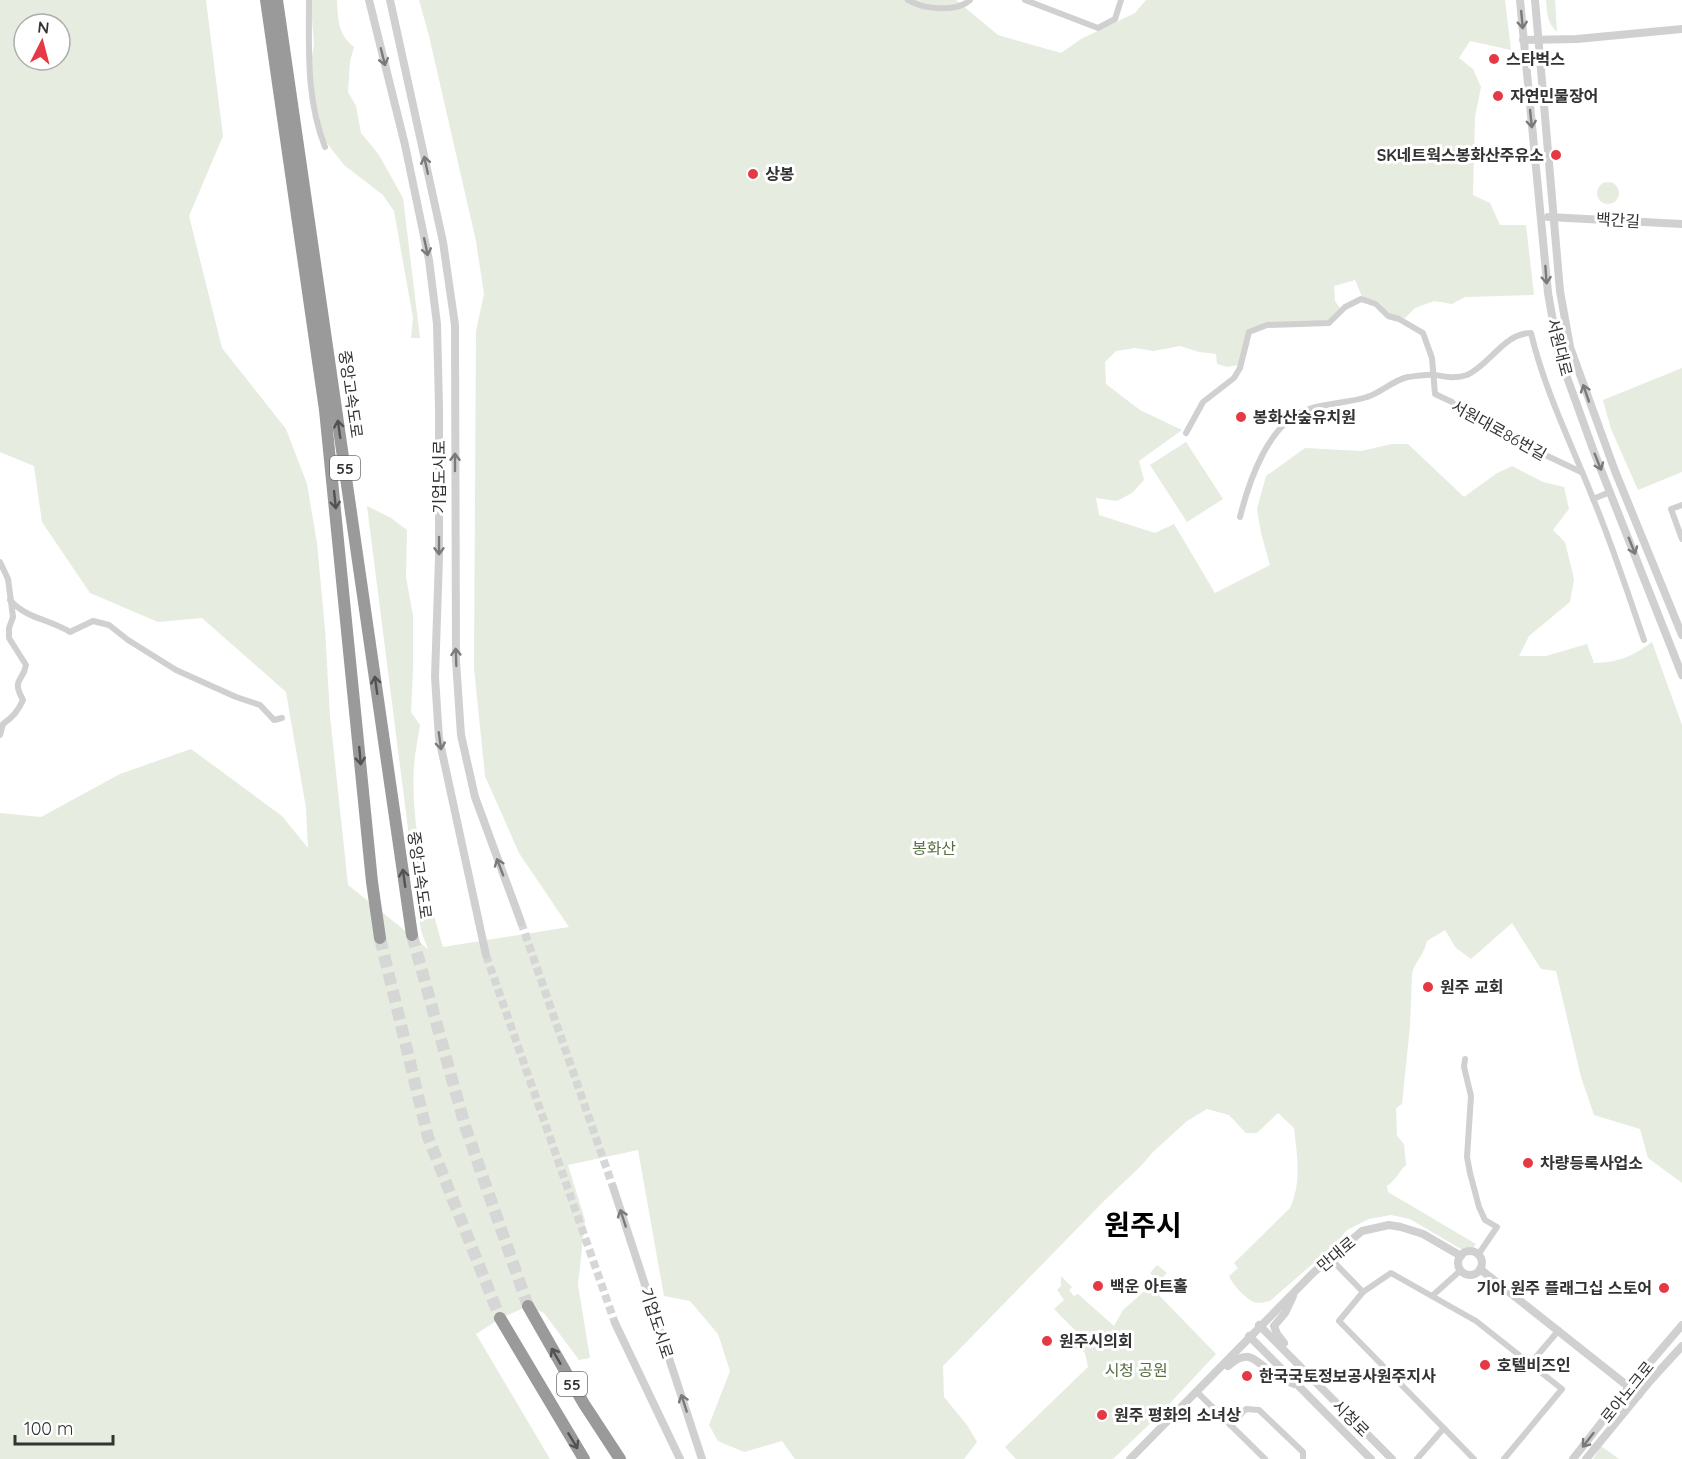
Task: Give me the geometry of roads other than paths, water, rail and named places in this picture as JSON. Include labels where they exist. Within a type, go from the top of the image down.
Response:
[{"type":"highway","name":"중앙고속도로","points":[[272,2],[412,935]]},
{"type":"highway","name":"중앙고속도로","points":[[272,2],[325,410],[372,882],[380,938]]},
{"type":"highway","name":"55","points":[[528,1306],[584,1404],[620,1459]]},
{"type":"highway","name":"55","points":[[501,1318],[584,1459]]},
{"type":"street","points":[[309,0],[309,81],[314,116],[325,147]]},
{"type":"street","name":"기업도시로","points":[[369,0],[405,146],[429,260],[437,324],[439,546],[435,677],[439,738],[486,956]]},
{"type":"street","name":"기업도시로","points":[[390,0],[442,242],[455,325],[456,661],[462,735],[475,797],[521,922]]},
{"type":"street","points":[[908,0],[916,5],[952,7],[964,5],[970,0]]},
{"type":"street","points":[[1025,0],[1098,28],[1114,19],[1121,0]]},
{"type":"street","name":"서원대로","points":[[1520,0],[1548,293],[1558,355],[1682,675]]},
{"type":"street","name":"서원대로","points":[[1535,0],[1560,291],[1570,347],[1621,487],[1682,635]]},
{"type":"street","points":[[1523,40],[1577,39],[1682,29]]},
{"type":"street","name":"백간길","points":[[1542,217],[1682,224]]},
{"type":"street","name":"서원대로86번길","points":[[1186,433],[1203,402],[1234,378],[1240,368],[1250,332],[1267,325],[1329,323],[1345,307],[1360,299],[1376,304],[1388,316],[1399,319],[1423,333],[1432,358],[1435,394],[1473,414],[1496,431],[1581,472]]},
{"type":"street","name":"서원대로86번길","points":[[1240,517],[1249,482],[1258,460],[1284,423],[1308,409],[1366,398],[1405,378],[1433,375],[1450,378],[1466,375],[1480,367],[1510,340],[1522,333],[1530,333],[1556,414],[1593,499],[1644,640]]},
{"type":"street","points":[[1593,499],[1621,487]]},
{"type":"street","points":[[1682,505],[1671,509],[1682,539]]},
{"type":"street","points":[[0,562],[8,579],[13,617],[9,628],[9,638],[26,665],[25,672],[18,679],[17,690],[23,700],[13,718],[3,724],[0,735]]},
{"type":"street","points":[[10,600],[25,613],[70,632],[93,621],[109,625],[128,640],[176,670],[236,697],[260,705],[274,720],[282,718]]},
{"type":"street","points":[[1465,1059],[1464,1066],[1471,1096],[1467,1157],[1470,1173],[1485,1220],[1497,1227],[1478,1255]]},
{"type":"street","name":"기업도시로","points":[[613,1187],[702,1459]]},
{"type":"street","name":"만대로","points":[[1249,1336],[1295,1290],[1362,1232],[1389,1225],[1401,1227],[1423,1234],[1461,1256]]},
{"type":"street","points":[[1469,1251],[1478,1255],[1481,1263],[1480,1269],[1473,1274],[1466,1274],[1461,1270],[1458,1265],[1461,1256],[1469,1251]]},
{"type":"street","points":[[1330,1258],[1363,1292]]},
{"type":"street","points":[[1480,1269],[1639,1395]]},
{"type":"street","points":[[1432,1296],[1461,1270]]},
{"type":"street","points":[[1474,1459],[1339,1321],[1363,1292],[1391,1273],[1476,1321],[1562,1389],[1504,1459]]},
{"type":"street","points":[[1295,1290],[1285,1313],[1276,1322],[1275,1330],[1305,1372]]},
{"type":"street","name":"기업도시로","points":[[615,1323],[680,1459]]},
{"type":"street","name":"시청로","points":[[1259,1325],[1392,1459]]},
{"type":"street","name":"로아노크로","points":[[1573,1459],[1629,1387],[1682,1325]]},
{"type":"street","points":[[1530,1364],[1559,1330]]},
{"type":"street","points":[[1130,1459],[1249,1336]]},
{"type":"street","name":"시청로","points":[[1249,1336],[1371,1459]]},
{"type":"street","name":"로아노크로","points":[[1586,1459],[1682,1346]]},
{"type":"street","points":[[1215,1373],[1236,1359],[1249,1357],[1257,1359],[1276,1376],[1297,1385]]},
{"type":"street","points":[[1197,1392],[1265,1459]]},
{"type":"street","points":[[1230,1425],[1246,1409],[1259,1410],[1303,1452],[1304,1459]]},
{"type":"street","points":[[1417,1459],[1444,1428]]},
{"type":"tunnel","points":[[521,922],[613,1187]]},
{"type":"tunnel","points":[[412,935],[465,1126],[528,1306]]},
{"type":"tunnel","points":[[380,938],[428,1137],[500,1318]]},
{"type":"tunnel","points":[[486,955],[615,1323]]},
{"type":"place","name":"스타벅스","points":[[1494,59]]},
{"type":"place","name":"자연민물장어","points":[[1498,96]]},
{"type":"place","name":"SK네트웍스봉화산주유소","points":[[1556,155]]},
{"type":"place","name":"상봉","points":[[753,174]]},
{"type":"place","name":"봉화산숲유치원","points":[[1241,417]]},
{"type":"place","name":"원주 교회","points":[[1428,987]]},
{"type":"place","name":"차량등록사업소","points":[[1528,1163]]},
{"type":"place","name":"백운 아트홀","points":[[1098,1286]]},
{"type":"place","name":"기아 원주 플래그십 스토어","points":[[1664,1288]]},
{"type":"place","name":"원주시의회","points":[[1047,1341]]},
{"type":"place","name":"호텔비즈인","points":[[1485,1365]]},
{"type":"place","name":"한국국토정보공사원주지사","points":[[1247,1376]]},
{"type":"place","name":"원주 평화의 소녀상","points":[[1102,1415]]},
{"type":"district","name":"원주시","points":[[1143,1224]]},
{"type":"park label","name":"봉화산","points":[[934,848]]},
{"type":"park label","name":"시청 공원","points":[[1136,1370]]}]
